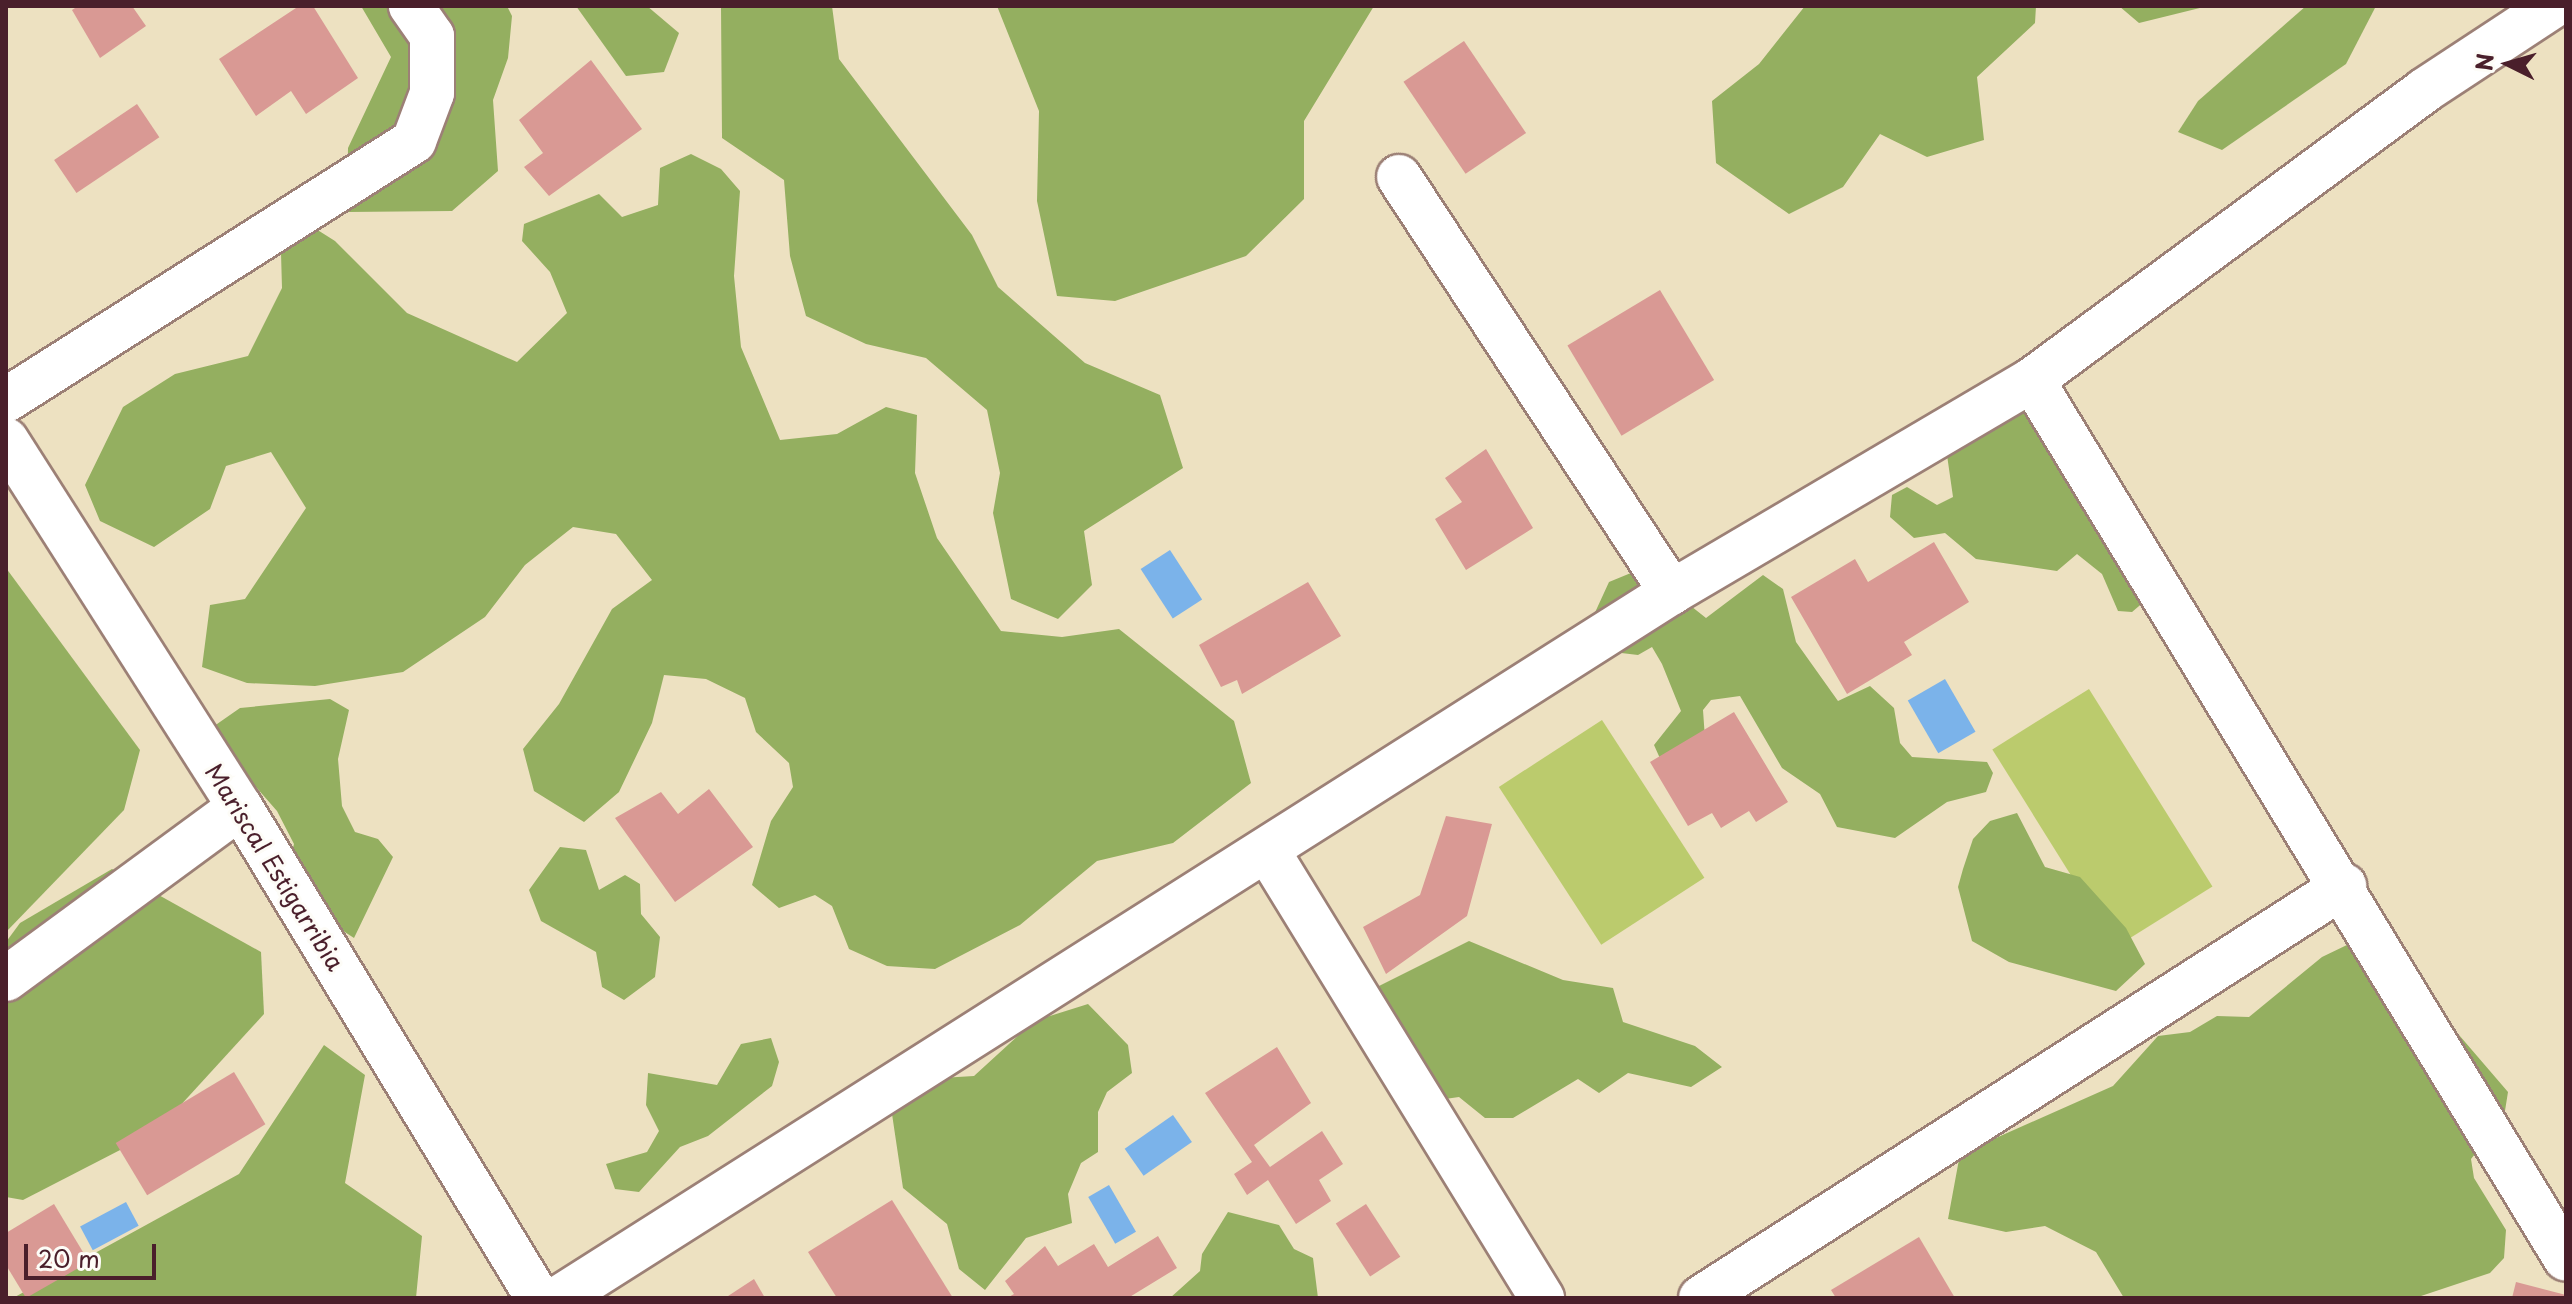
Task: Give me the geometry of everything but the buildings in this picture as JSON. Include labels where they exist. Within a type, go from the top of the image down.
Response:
[{"type":"street","points":[[6,400],[414,141],[432,93],[432,36],[411,6]]},
{"type":"street","points":[[559,1298],[1672,592],[2032,380],[2425,90],[2553,6]]},
{"type":"street","points":[[1399,177],[1672,592]]},
{"type":"street","points":[[2032,380],[2344,886],[2566,1259]]},
{"type":"street","name":"Mariscal Estigarribia","points":[[6,440],[240,807],[538,1298]]},
{"type":"street","points":[[6,979],[240,807]]},
{"type":"street","points":[[1267,850],[1542,1298]]},
{"type":"street","points":[[1701,1298],[2344,886]]},
{"type":"green space","points":[[361,6],[507,6],[512,16],[508,58],[493,100],[498,171],[452,211],[347,212],[348,148],[391,57]]},
{"type":"green space","points":[[576,6],[647,6],[679,33],[664,72],[626,76]]},
{"type":"green space","points":[[721,6],[832,6],[839,59],[972,235],[998,287],[1085,363],[1160,395],[1183,468],[1084,531],[1092,585],[1058,619],[1011,599],[993,513],[1000,473],[987,410],[926,358],[866,344],[806,316],[790,256],[784,180],[722,138]]},
{"type":"green space","points":[[997,6],[1374,6],[1304,121],[1304,199],[1246,256],[1115,301],[1057,296],[1037,201],[1039,111]]},
{"type":"green space","points":[[1805,6],[2036,6],[2035,23],[1977,77],[1984,140],[1927,157],[1880,134],[1843,187],[1789,214],[1716,163],[1712,101],[1759,64]]},
{"type":"green space","points":[[2119,6],[2208,6],[2139,23]]},
{"type":"green space","points":[[2306,6],[2376,6],[2346,64],[2222,150],[2178,132],[2198,101]]},
{"type":"green space","points":[[691,154],[721,169],[740,191],[734,276],[741,347],[780,440],[837,434],[886,407],[917,415],[915,473],[937,538],[1001,631],[1062,637],[1119,629],[1234,721],[1251,783],[1173,843],[1097,861],[1020,925],[935,969],[887,966],[849,949],[832,906],[815,895],[779,908],[752,885],[771,821],[793,787],[789,763],[756,732],[745,698],[706,679],[664,675],[652,723],[619,792],[584,822],[534,791],[523,749],[559,704],[612,609],[652,580],[616,534],[573,527],[525,565],[485,617],[403,672],[315,686],[247,683],[202,667],[210,605],[245,599],[306,508],[271,452],[226,466],[210,509],[154,547],[100,521],[85,485],[123,407],[175,374],[248,356],[282,288],[281,253],[297,217],[335,241],[407,313],[517,362],[567,313],[550,272],[522,241],[524,224],[599,194],[622,217],[658,205],[660,168]]},
{"type":"green space","points":[[2029,409],[2079,501],[2090,500],[2152,595],[2132,612],[2118,611],[2102,574],[2077,554],[2057,571],[1976,559],[1945,533],[1914,538],[1890,517],[1892,495],[1907,487],[1937,505],[1953,497],[1946,448],[2010,410]]},
{"type":"green space","points":[[6,568],[140,750],[124,810],[6,932]]},
{"type":"green space","points":[[1643,568],[1706,618],[1763,575],[1783,589],[1796,642],[1838,701],[1870,686],[1894,708],[1900,743],[1912,757],[1987,762],[1993,773],[1986,792],[1947,802],[1895,838],[1837,827],[1820,794],[1782,768],[1740,696],[1711,700],[1703,710],[1706,753],[1667,774],[1654,745],[1681,711],[1662,664],[1652,647],[1638,655],[1613,652],[1592,619],[1609,582]]},
{"type":"green space","points":[[2089,689],[2212,887],[2116,947],[1992,749]]},
{"type":"green space","points":[[330,699],[349,710],[338,759],[342,806],[355,832],[378,839],[393,857],[354,938],[305,906],[284,880],[294,844],[277,811],[207,731],[240,708]]},
{"type":"green space","points":[[1602,720],[1704,878],[1601,945],[1499,787]]},
{"type":"green space","points":[[2017,813],[2045,867],[2080,877],[2126,928],[2145,964],[2116,991],[2009,962],[1972,941],[1958,887],[1973,839],[1990,821]]},
{"type":"green space","points":[[560,847],[586,850],[599,890],[625,875],[640,884],[641,914],[660,937],[655,977],[624,1000],[602,987],[596,952],[541,921],[529,890]]},
{"type":"green space","points":[[112,869],[261,952],[264,1014],[157,1131],[23,1200],[6,1197],[6,942],[20,923]]},
{"type":"green space","points":[[1469,941],[1563,980],[1613,988],[1623,1022],[1695,1046],[1722,1067],[1691,1087],[1628,1073],[1599,1093],[1578,1079],[1513,1118],[1485,1118],[1459,1097],[1445,1099],[1373,989]]},
{"type":"green space","points":[[2349,944],[2447,1021],[2508,1092],[2504,1117],[2471,1159],[2474,1178],[2506,1230],[2504,1258],[2490,1273],[2415,1298],[2124,1298],[2096,1252],[2045,1226],[2006,1232],[1948,1219],[1960,1154],[2113,1086],[2158,1036],[2190,1032],[2217,1016],[2249,1017],[2322,957]]},
{"type":"green space","points":[[1088,1004],[1128,1045],[1132,1073],[1107,1092],[1098,1112],[1098,1152],[1081,1163],[1068,1194],[1072,1223],[1026,1238],[985,1290],[959,1269],[947,1224],[903,1188],[892,1114],[907,1095],[941,1078],[974,1076],[1034,1021]]},
{"type":"green space","points":[[771,1038],[779,1062],[772,1086],[708,1136],[680,1147],[639,1192],[615,1189],[606,1164],[647,1152],[659,1131],[646,1105],[648,1073],[717,1085],[741,1044]]},
{"type":"green space","points":[[324,1045],[365,1075],[345,1183],[422,1236],[416,1298],[13,1298],[239,1174]]},
{"type":"green space","points":[[1228,1212],[1279,1225],[1294,1249],[1313,1258],[1318,1298],[1170,1298],[1200,1271],[1202,1254]]},
{"type":"water","points":[[1170,550],[1202,599],[1173,619],[1141,569]]},
{"type":"water","points":[[1945,679],[1976,732],[1938,753],[1908,700]]},
{"type":"water","points":[[1173,1115],[1192,1142],[1144,1176],[1125,1149]]},
{"type":"water","points":[[1109,1185],[1136,1232],[1115,1244],[1088,1197]]},
{"type":"water","points":[[126,1202],[139,1226],[93,1250],[80,1226]]}]
